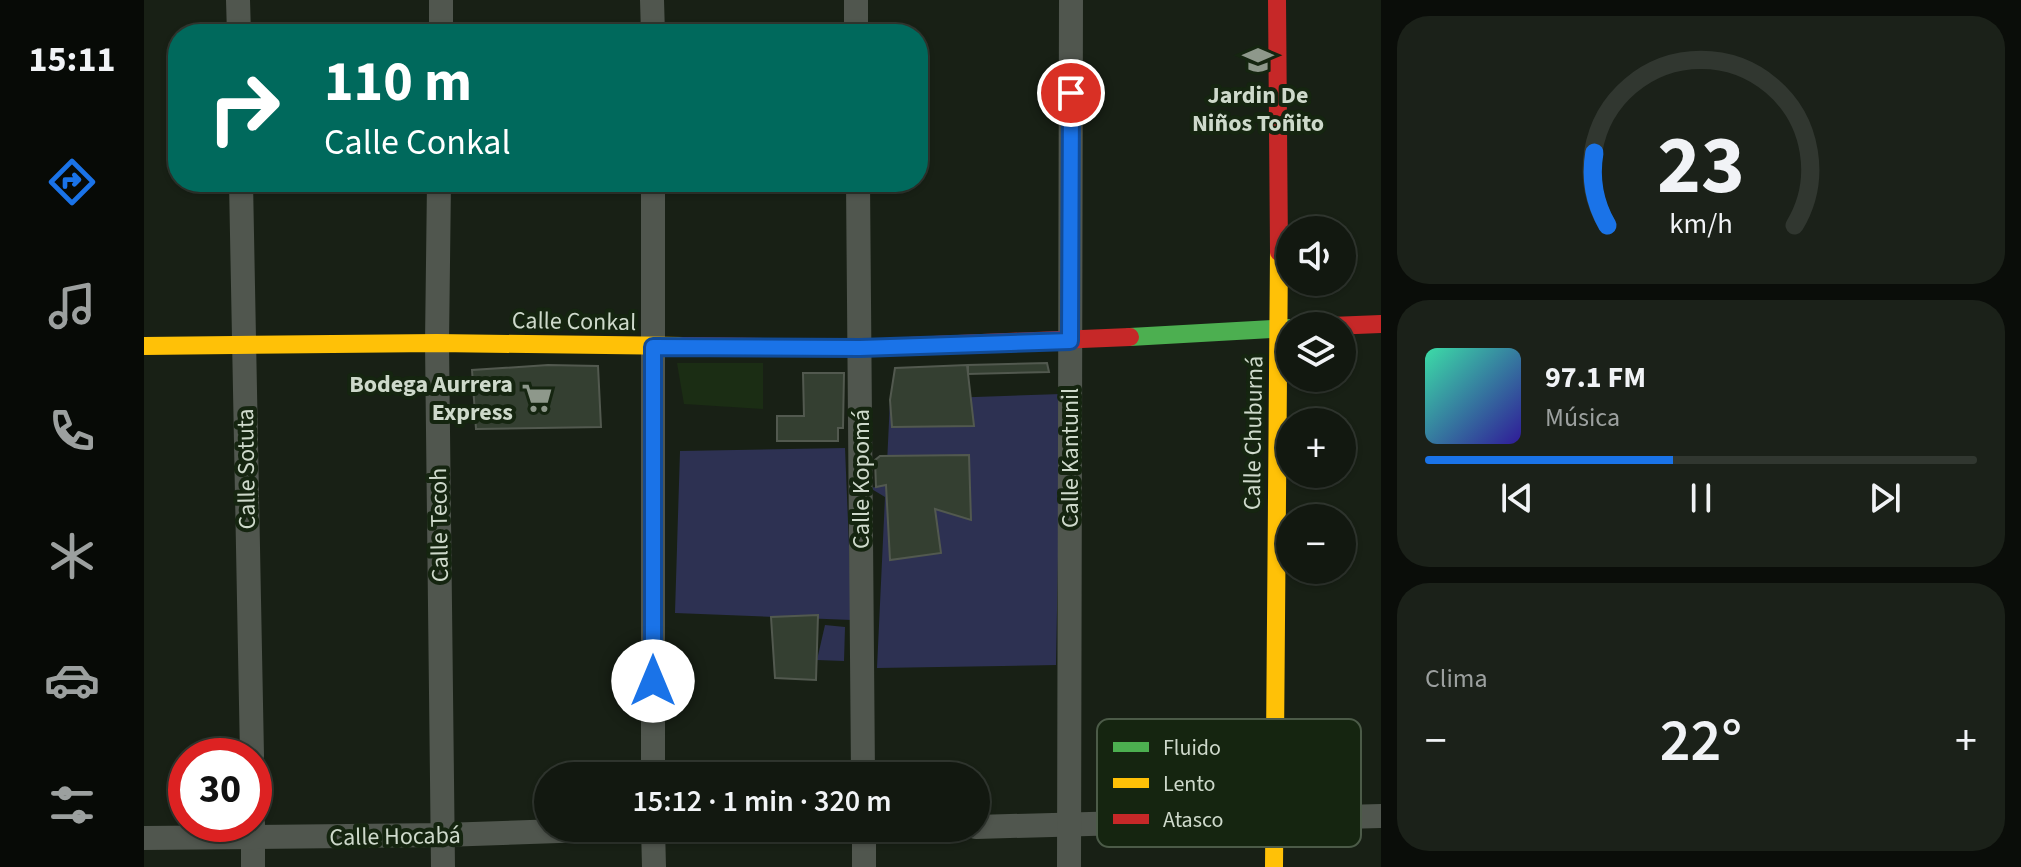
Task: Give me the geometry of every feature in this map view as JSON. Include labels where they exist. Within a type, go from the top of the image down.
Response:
[{"type":"street","points":[[238,0],[239,24]]},
{"type":"street","points":[[441,0],[441,24]]},
{"type":"street","points":[[652,0],[653,24]]},
{"type":"street","points":[[856,0],[856,24]]},
{"type":"street","name":"Calle Kantunil","points":[[1069,867],[1071,0]]},
{"type":"street","name":"Calle Chuburná","points":[[1277,0],[1284,312]]},
{"type":"street","name":"Calle Sotuta","points":[[241,192],[252,738]]},
{"type":"street","name":"Calle Tecoh","points":[[439,192],[437,343],[443,867]]},
{"type":"street","points":[[653,192],[653,762]]},
{"type":"street","name":"Calle Kopomá","points":[[858,192],[863,762]]},
{"type":"street","points":[[1356,325],[1381,324]]},
{"type":"street","name":"Calle Conkal","points":[[144,346],[437,343],[860,348],[1070,341],[1276,328]]},
{"type":"street","name":"Calle Chuburná","points":[[1274,719],[1282,392]]},
{"type":"street","points":[[1361,816],[1381,816]]},
{"type":"street","points":[[990,827],[1097,823]]},
{"type":"street","name":"Calle Hocabá","points":[[272,831],[443,835],[534,832]]},
{"type":"street","name":"Calle Hocabá","points":[[144,838],[168,836]]},
{"type":"street","points":[[253,842],[253,867]]},
{"type":"street","points":[[653,842],[654,867]]},
{"type":"street","points":[[864,842],[864,867]]},
{"type":"street","name":"Calle Chuburná","points":[[1273,847],[1274,867]]},
{"type":"shaded area","points":[[677,363],[763,363],[763,409],[684,404]]},
{"type":"shaded area","points":[[1061,394],[1056,665],[877,668],[885,497],[870,488],[886,485],[890,400]]},
{"type":"shaded area","points":[[845,448],[852,620],[675,613],[680,451]]},
{"type":"shaded area","points":[[825,625],[845,627],[844,661],[817,660]]},
{"type":"building","points":[[1047,363],[1049,372],[968,374],[968,365]]},
{"type":"building","name":"Bodega Aurrera Express","points":[[548,365],[598,366],[601,427],[476,429],[472,370]]},
{"type":"building","points":[[967,365],[974,426],[892,427],[890,400],[895,368]]},
{"type":"building","points":[[803,373],[844,373],[843,428],[838,428],[838,441],[777,441],[777,416],[804,416]]},
{"type":"building","points":[[969,455],[971,520],[935,509],[941,553],[890,560],[886,485],[876,487],[875,460],[880,456]]},
{"type":"building","points":[[818,615],[816,680],[775,678],[771,617]]},
{"type":"traffic: fast","points":[[1130,337],[1276,329]]},
{"type":"traffic: slow","points":[[1275,719],[1279,296]]},
{"type":"traffic: slow","points":[[144,346],[437,343],[683,346]]},
{"type":"traffic: slow","points":[[1274,847],[1274,867]]},
{"type":"traffic: jam","points":[[1277,0],[1279,216]]},
{"type":"traffic: jam","points":[[1356,325],[1381,324]]},
{"type":"traffic: jam","points":[[683,346],[860,348],[1130,337]]},
{"type":"place","name":"Jardin De Niños Toñito","points":[[1258,60]]},
{"type":"place","name":"Bodega Aurrera Express","points":[[537,398]]},
{"type":"route","points":[[653,681],[653,347],[860,348],[1070,341],[1071,93]]}]
